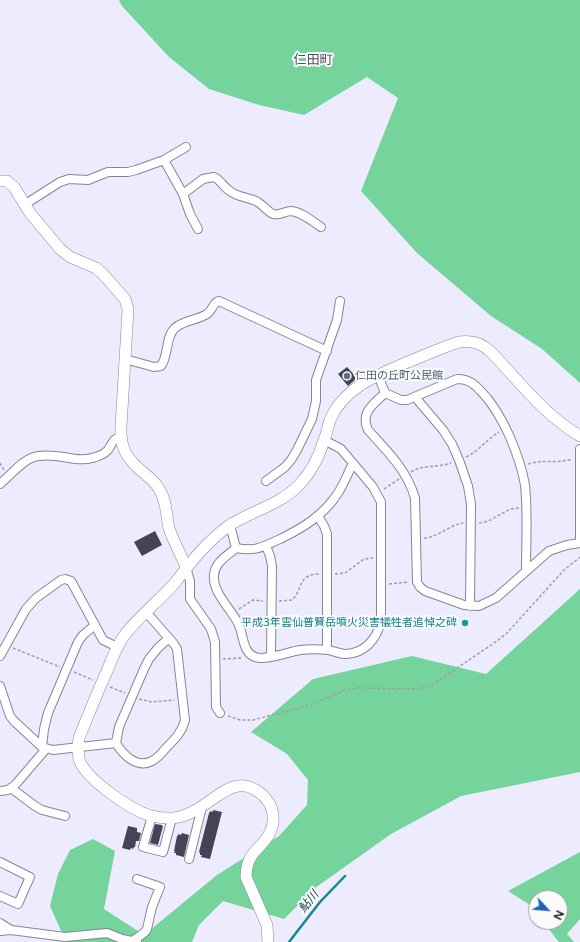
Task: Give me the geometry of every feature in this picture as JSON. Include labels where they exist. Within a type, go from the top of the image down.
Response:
[{"type":"street","points":[[24,205],[60,182],[69,179],[88,180],[108,172],[128,172],[164,160],[186,147]]},
{"type":"street","points":[[164,160],[183,194],[190,214],[198,229]]},
{"type":"street","points":[[183,194],[203,179],[214,177],[233,194],[250,198],[258,202],[272,213],[277,215],[286,212],[296,212],[321,227]]},
{"type":"street","points":[[0,181],[3,180],[11,183],[24,205],[60,249],[70,257],[96,268],[125,299],[128,309],[120,436],[122,448],[134,465],[159,488],[164,498],[170,528],[186,567],[190,581],[190,599],[214,636],[216,707],[220,713]]},
{"type":"street","points":[[125,359],[154,367],[161,366],[170,338],[176,326],[205,315],[212,309],[214,303],[219,300],[327,351]]},
{"type":"street","points":[[266,481],[291,460],[312,420],[316,401],[316,380],[337,320],[336,318],[340,301]]},
{"type":"street","points":[[268,942],[267,925],[248,882],[246,872],[252,854],[265,841],[271,831],[273,818],[268,803],[255,790],[244,786],[238,786],[221,794],[189,814],[172,818],[152,816],[130,806],[96,783],[87,774],[80,762],[78,747],[82,730],[117,647],[131,627],[160,599],[186,567],[211,540],[230,525],[272,504],[296,488],[311,470],[317,459],[330,420],[336,409],[343,400],[361,384],[378,374],[458,342],[470,341],[486,348],[491,352],[548,413],[580,436]]},
{"type":"street","points":[[378,374],[385,393],[401,400],[407,400],[457,379],[472,382],[490,402],[499,415],[515,449],[521,466],[526,508],[526,571]]},
{"type":"street","points":[[385,393],[370,408],[365,418],[366,424],[368,430],[406,474],[412,485],[416,498],[417,582],[425,591],[457,603],[470,606],[479,606],[496,598],[549,551],[567,545],[580,543],[580,453]]},
{"type":"street","points":[[414,397],[443,430],[452,444],[468,486],[470,504],[470,606]]},
{"type":"street","points":[[0,484],[29,458],[38,455],[48,455],[81,460],[90,459],[99,456],[108,450],[113,441],[120,436]]},
{"type":"street","points":[[236,548],[218,564],[214,575],[214,586],[233,613],[240,627],[245,646],[250,655],[260,658],[271,657],[302,650],[327,650],[340,653],[351,653],[366,647],[378,634],[381,621],[382,508],[377,493],[353,463],[337,446],[324,440]]},
{"type":"street","points":[[236,548],[248,550],[257,549],[307,525],[318,516],[338,493],[353,463]]},
{"type":"street","points":[[318,516],[327,534],[327,650]]},
{"type":"street","points":[[230,525],[236,548]]},
{"type":"street","points":[[266,546],[272,561],[271,657]]},
{"type":"street","points":[[0,656],[26,609],[36,598],[61,580],[65,579],[71,581],[103,640],[117,647]]},
{"type":"street","points":[[146,612],[169,638],[174,644],[178,656],[185,720],[180,732],[156,759],[144,764],[138,763],[121,752],[116,743],[120,727],[144,669],[154,654],[169,638]]},
{"type":"street","points":[[0,791],[11,788],[44,748],[44,729],[48,713],[78,642],[83,635],[95,625]]},
{"type":"street","points":[[0,686],[10,716],[44,748],[54,750],[116,743]]},
{"type":"street","points":[[11,788],[42,810],[65,816]]},
{"type":"street","points":[[189,859],[202,807]]},
{"type":"street","points":[[152,816],[143,847],[163,852],[172,818]]},
{"type":"street","points":[[0,862],[30,877],[18,904],[0,896]]},
{"type":"street","points":[[0,931],[11,930],[65,936],[107,933],[135,942],[147,929],[152,907],[160,886],[137,879]]},
{"type":"street","points":[[0,922],[11,930]]},
{"type":"path","points":[[521,466],[537,461],[558,462],[580,453]]},
{"type":"path","points":[[377,493],[406,474]]},
{"type":"path","points":[[220,713],[246,721],[310,705],[345,690],[359,688],[419,690],[432,686],[507,633],[564,570],[580,557]]},
{"type":"path","points":[[233,613],[253,600],[292,600],[307,576],[345,573],[364,559],[382,558]]},
{"type":"path","points":[[382,584],[417,582]]},
{"type":"path","points":[[215,659],[246,657]]},
{"type":"green space","points":[[119,0],[580,0],[580,383],[542,349],[491,316],[417,253],[361,191],[398,98],[367,77],[304,115],[259,105],[209,89],[169,57],[122,6]]},
{"type":"green space","points":[[580,589],[580,772],[461,796],[391,834],[315,888],[284,919],[223,901],[199,925],[192,942],[66,942],[50,906],[58,874],[70,850],[93,839],[115,851],[104,909],[144,935],[217,875],[279,836],[307,805],[308,780],[287,754],[251,732],[313,679],[412,656],[486,674]]},
{"type":"green space","points":[[580,852],[580,919],[567,934],[574,942],[559,942],[549,930],[568,930],[568,890],[528,890],[528,904],[508,891]]},
{"type":"building","name":"仁田の丘町公民館","points":[[347,367],[357,378],[348,386],[338,374]]},
{"type":"building","points":[[155,531],[162,545],[142,556],[134,542]]},
{"type":"building","points":[[213,810],[222,812],[210,859],[201,857],[202,855],[200,855],[199,852],[209,813],[211,811],[213,812]]},
{"type":"building","points":[[155,824],[163,826],[158,845],[150,843]]},
{"type":"building","points":[[128,826],[137,828],[137,832],[141,833],[139,841],[136,841],[135,847],[133,849],[131,848],[130,850],[122,848]]},
{"type":"building","points":[[182,833],[189,835],[184,857],[174,853],[177,836],[179,834],[181,835]]},
{"type":"waterway","name":"鮎川","points":[[289,942],[320,902],[345,876]]},
{"type":"place","name":"仁田の丘町公民館","points":[[347,376]]},
{"type":"place","name":"平成3年雲仙普賢岳噴火災害犠牲者追悼之碑","points":[[465,623]]},
{"type":"district","name":"仁田町","points":[[313,61]]}]
